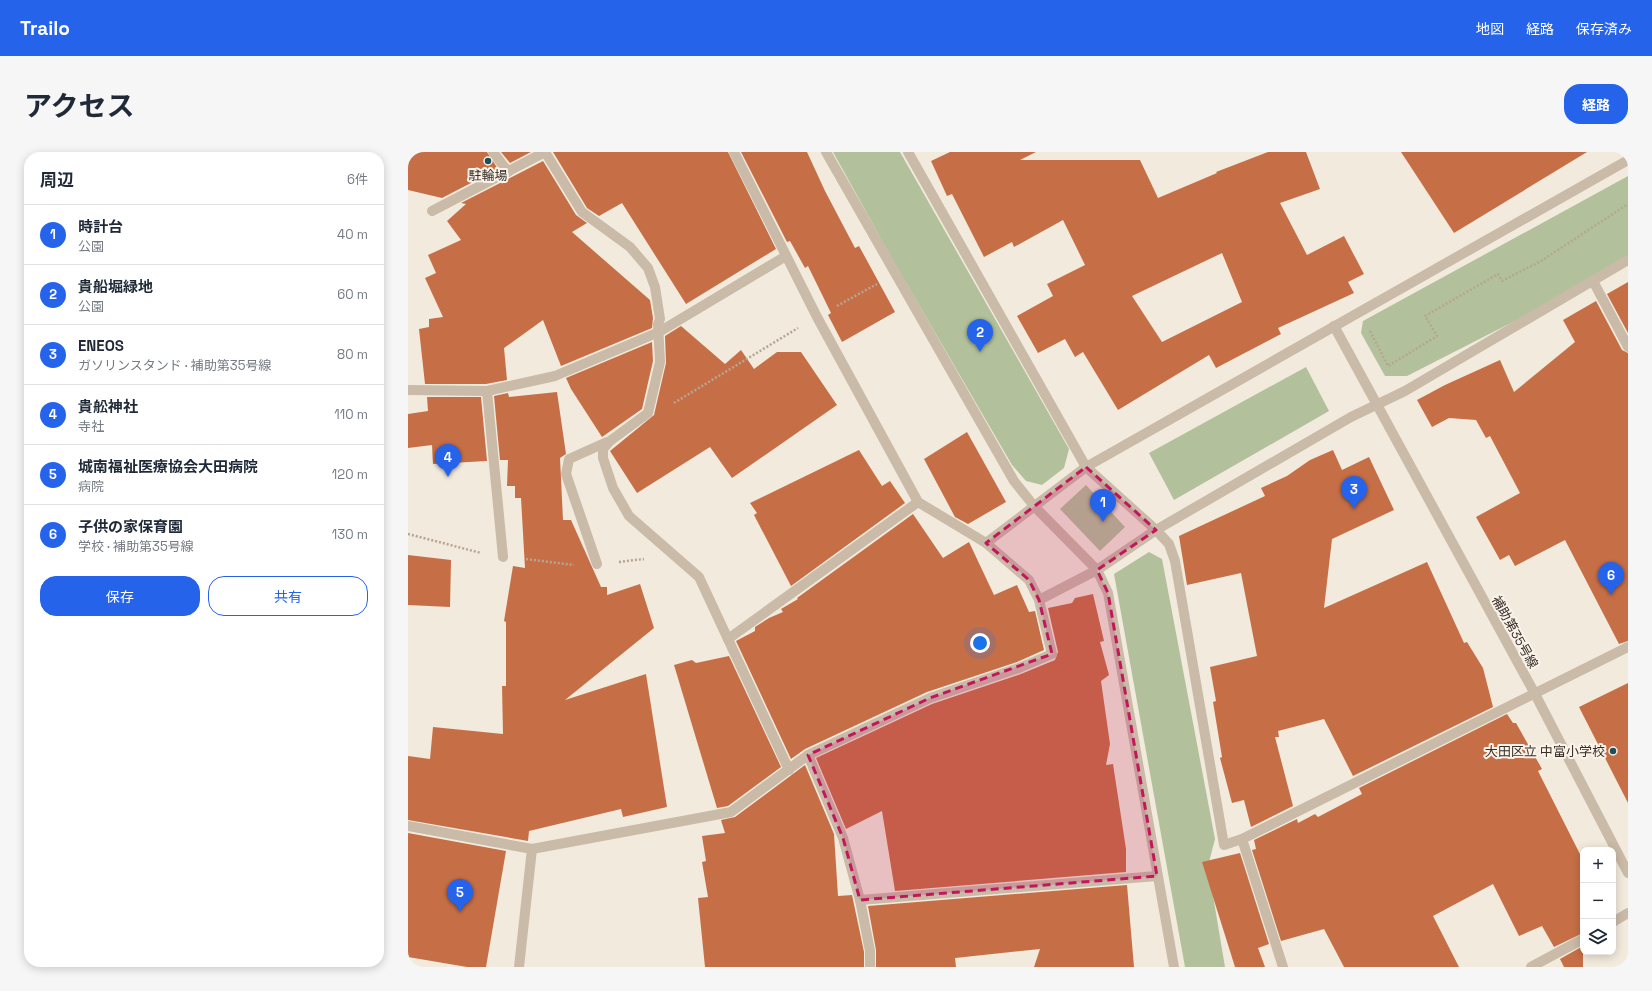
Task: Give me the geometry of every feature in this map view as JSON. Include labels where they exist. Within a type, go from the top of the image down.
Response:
[{"type":"street","points":[[493,152],[508,172]]},
{"type":"street","points":[[432,211],[545,152],[582,212],[630,247],[648,268],[655,286],[660,319],[660,362],[648,413],[610,441],[603,449],[603,458],[613,488],[630,516],[698,577],[789,770]]},
{"type":"street","points":[[408,826],[532,849],[731,812],[808,755],[930,698],[1019,668],[1052,654],[1039,600],[1029,580],[986,543],[918,502],[817,317],[734,152]]},
{"type":"street","points":[[826,152],[894,275],[1014,481],[1034,506],[1097,570],[1108,593],[1174,967]]},
{"type":"street","points":[[908,152],[1086,467],[1156,530],[1169,544],[1175,561],[1224,845],[1242,839],[1628,647]]},
{"type":"street","points":[[986,543],[1086,467],[1628,160]]},
{"type":"street","points":[[408,390],[487,391],[555,376],[659,332],[786,256]]},
{"type":"street","points":[[1039,600],[1097,570],[1156,530],[1351,417],[1405,392],[1628,260]]},
{"type":"street","points":[[1593,281],[1628,348]]},
{"type":"street","name":"補助第35号線","points":[[1334,326],[1534,694],[1628,873]]},
{"type":"street","points":[[487,391],[503,557]]},
{"type":"street","points":[[596,564],[566,474],[569,459],[610,441]]},
{"type":"street","points":[[728,638],[918,502]]},
{"type":"street","points":[[808,755],[843,838],[860,900],[870,951],[870,967]]},
{"type":"street","points":[[1242,839],[1283,967]]},
{"type":"street","points":[[519,967],[532,849]]},
{"type":"street","points":[[860,900],[1157,876]]},
{"type":"street","points":[[1616,920],[1628,913]]},
{"type":"street","points":[[1531,967],[1580,941]]},
{"type":"path","points":[[1367,325],[1388,366],[1437,336],[1425,316],[1498,274],[1502,281],[1541,261],[1628,204]]},
{"type":"path","points":[[648,413],[651,417],[817,317],[894,275]]},
{"type":"path","points":[[408,534],[463,549],[503,557],[571,565],[596,564],[675,555]]},
{"type":"highlighted area","points":[[1086,467],[1156,530],[1097,570],[1108,593],[1157,876],[860,900],[843,838],[808,755],[930,698],[1052,654],[1039,600],[1029,580],[986,543]]},
{"type":"green space","points":[[833,152],[900,152],[1069,449],[1064,468],[1042,485],[1026,481],[1012,465],[890,255]]},
{"type":"green space","points":[[1628,176],[1628,260],[1593,281],[1407,376],[1385,376],[1361,333],[1363,321]]},
{"type":"green space","points":[[1306,367],[1329,411],[1174,500],[1149,453]]},
{"type":"green space","points":[[1086,485],[1125,527],[1100,551],[1060,509]]},
{"type":"green space","points":[[1149,552],[1162,559],[1215,839],[1208,866],[1225,967],[1185,967],[1114,574]]},
{"type":"building","points":[[408,152],[487,152],[498,169],[442,198],[408,190]]},
{"type":"building","points":[[501,152],[531,152],[510,163]]},
{"type":"building","points":[[553,152],[728,152],[776,249],[686,304],[622,203],[599,216],[587,208]]},
{"type":"building","points":[[741,152],[807,152],[825,191],[855,248],[859,246],[895,312],[842,342],[828,315],[831,313],[808,266],[805,268],[790,241],[787,242]]},
{"type":"building","points":[[950,152],[1036,152],[1020,160],[1140,160],[1158,198],[1217,173],[1216,172],[1268,152],[1306,152],[1320,189],[1280,203],[1307,255],[1344,236],[1364,274],[1348,282],[1354,293],[1278,328],[1281,334],[1216,368],[1209,355],[1118,410],[1083,352],[1075,357],[1065,339],[1038,353],[1017,316],[1053,296],[1047,284],[1085,265],[1063,220],[1014,247],[1012,242],[984,257],[952,194],[947,196],[931,161]],"holes":[[[1222,253],[1242,302],[1162,342],[1132,296]]]},
{"type":"building","points":[[1401,152],[1587,152],[1454,233]]},
{"type":"building","points":[[543,161],[576,215],[587,223],[572,232],[650,300],[653,318],[652,328],[561,366],[543,320],[504,348],[507,380],[486,384],[425,384],[419,329],[429,327],[429,319],[443,317],[425,278],[436,273],[428,255],[461,240],[447,221],[466,204],[461,203]]},
{"type":"building","points":[[1628,282],[1628,333],[1607,294]]},
{"type":"building","points":[[1596,301],[1622,350],[1628,353],[1628,641],[1619,644],[1565,540],[1515,566],[1509,555],[1500,560],[1476,517],[1520,493],[1490,436],[1486,438],[1476,420],[1449,418],[1432,427],[1417,400],[1445,385],[1500,360],[1514,392],[1575,342],[1563,320]]},
{"type":"building","points":[[681,326],[725,364],[741,350],[754,369],[777,352],[801,352],[837,405],[732,478],[710,447],[637,493],[610,451],[654,415],[666,363],[665,336]]},
{"type":"building","points":[[652,342],[653,361],[642,409],[602,437],[571,389],[566,378]]},
{"type":"building","points":[[557,392],[566,454],[560,458],[563,520],[571,520],[601,587],[607,587],[607,595],[640,584],[654,628],[565,700],[646,674],[667,807],[623,817],[621,809],[529,831],[528,841],[408,820],[408,756],[430,759],[433,727],[503,734],[502,686],[506,686],[506,622],[504,621],[513,566],[525,568],[521,498],[515,498],[515,486],[507,486],[508,460],[500,460],[494,396],[508,393],[509,397]]},
{"type":"building","points":[[427,397],[481,397],[487,461],[433,464],[432,445],[408,448],[408,414],[428,411]]},
{"type":"building","points":[[967,432],[1006,502],[968,524],[955,517],[924,459]]},
{"type":"building","points":[[859,450],[882,486],[890,481],[905,503],[791,586],[754,515],[757,513],[750,503]]},
{"type":"building","points":[[1333,450],[1342,470],[1369,457],[1394,510],[1332,539],[1324,608],[1427,562],[1464,643],[1467,642],[1483,668],[1493,707],[1353,776],[1324,719],[1278,731],[1279,737],[1275,737],[1293,806],[1251,827],[1244,800],[1232,803],[1220,758],[1222,757],[1213,702],[1216,701],[1210,667],[1257,656],[1241,573],[1187,585],[1179,536],[1265,496],[1261,488],[1287,476],[1310,460]]},
{"type":"building","points":[[913,514],[943,558],[969,542],[994,595],[1017,585],[1029,612],[1035,611],[1044,650],[1017,662],[927,692],[805,749],[791,759],[736,641],[755,631],[755,627],[769,618],[783,612],[781,609],[798,599],[797,598]]},
{"type":"building","points":[[408,555],[451,560],[450,607],[408,605]]},
{"type":"building","points":[[1093,594],[1104,641],[1100,642],[1109,675],[1101,681],[1110,744],[1106,765],[1113,764],[1126,849],[1126,872],[895,891],[882,811],[846,829],[816,758],[932,704],[1021,674],[1055,660],[1058,652],[1048,608],[1072,603],[1075,598]]},
{"type":"building","points":[[729,656],[781,767],[728,806],[717,808],[674,665],[692,660],[696,663]]},
{"type":"building","name":"大田区立 中富小学校","points":[[1628,683],[1628,803],[1579,707]]},
{"type":"building","points":[[1507,714],[1513,723],[1516,723],[1542,769],[1538,771],[1580,854],[1580,934],[1554,947],[1542,926],[1519,936],[1493,884],[1433,916],[1459,967],[1344,967],[1324,929],[1281,941],[1252,850],[1256,849],[1254,840],[1297,819],[1298,823],[1315,814],[1318,817],[1362,794],[1359,788]]},
{"type":"building","points":[[805,765],[834,834],[838,896],[852,895],[864,952],[864,967],[705,967],[698,898],[708,897],[702,862],[706,861],[702,836],[725,833],[721,820],[735,817]]},
{"type":"building","points":[[408,833],[506,851],[486,967],[467,967],[408,957]]},
{"type":"building","points":[[1240,853],[1269,944],[1258,948],[1265,967],[1235,967],[1202,862]]},
{"type":"building","points":[[1127,885],[1134,967],[1034,967],[1040,949],[955,958],[956,967],[876,967],[876,950],[868,906]]},
{"type":"building","points":[[1580,948],[1580,955],[1583,955],[1583,967],[1564,967],[1560,959]]},
{"type":"place","name":"駐輪場","points":[[488,161]]},
{"type":"place","name":"貴船堀緑地","points":[[980,352]]},
{"type":"place","name":"貴舩神社","points":[[448,477]]},
{"type":"place","name":"ENEOS","points":[[1354,509]]},
{"type":"place","name":"時計台","points":[[1103,522]]},
{"type":"place","name":"子供の家保育園","points":[[1611,595]]},
{"type":"place","name":"大田区立 中富小学校","points":[[1613,751]]},
{"type":"place","name":"城南福祉医療協会大田病院","points":[[460,912]]}]
